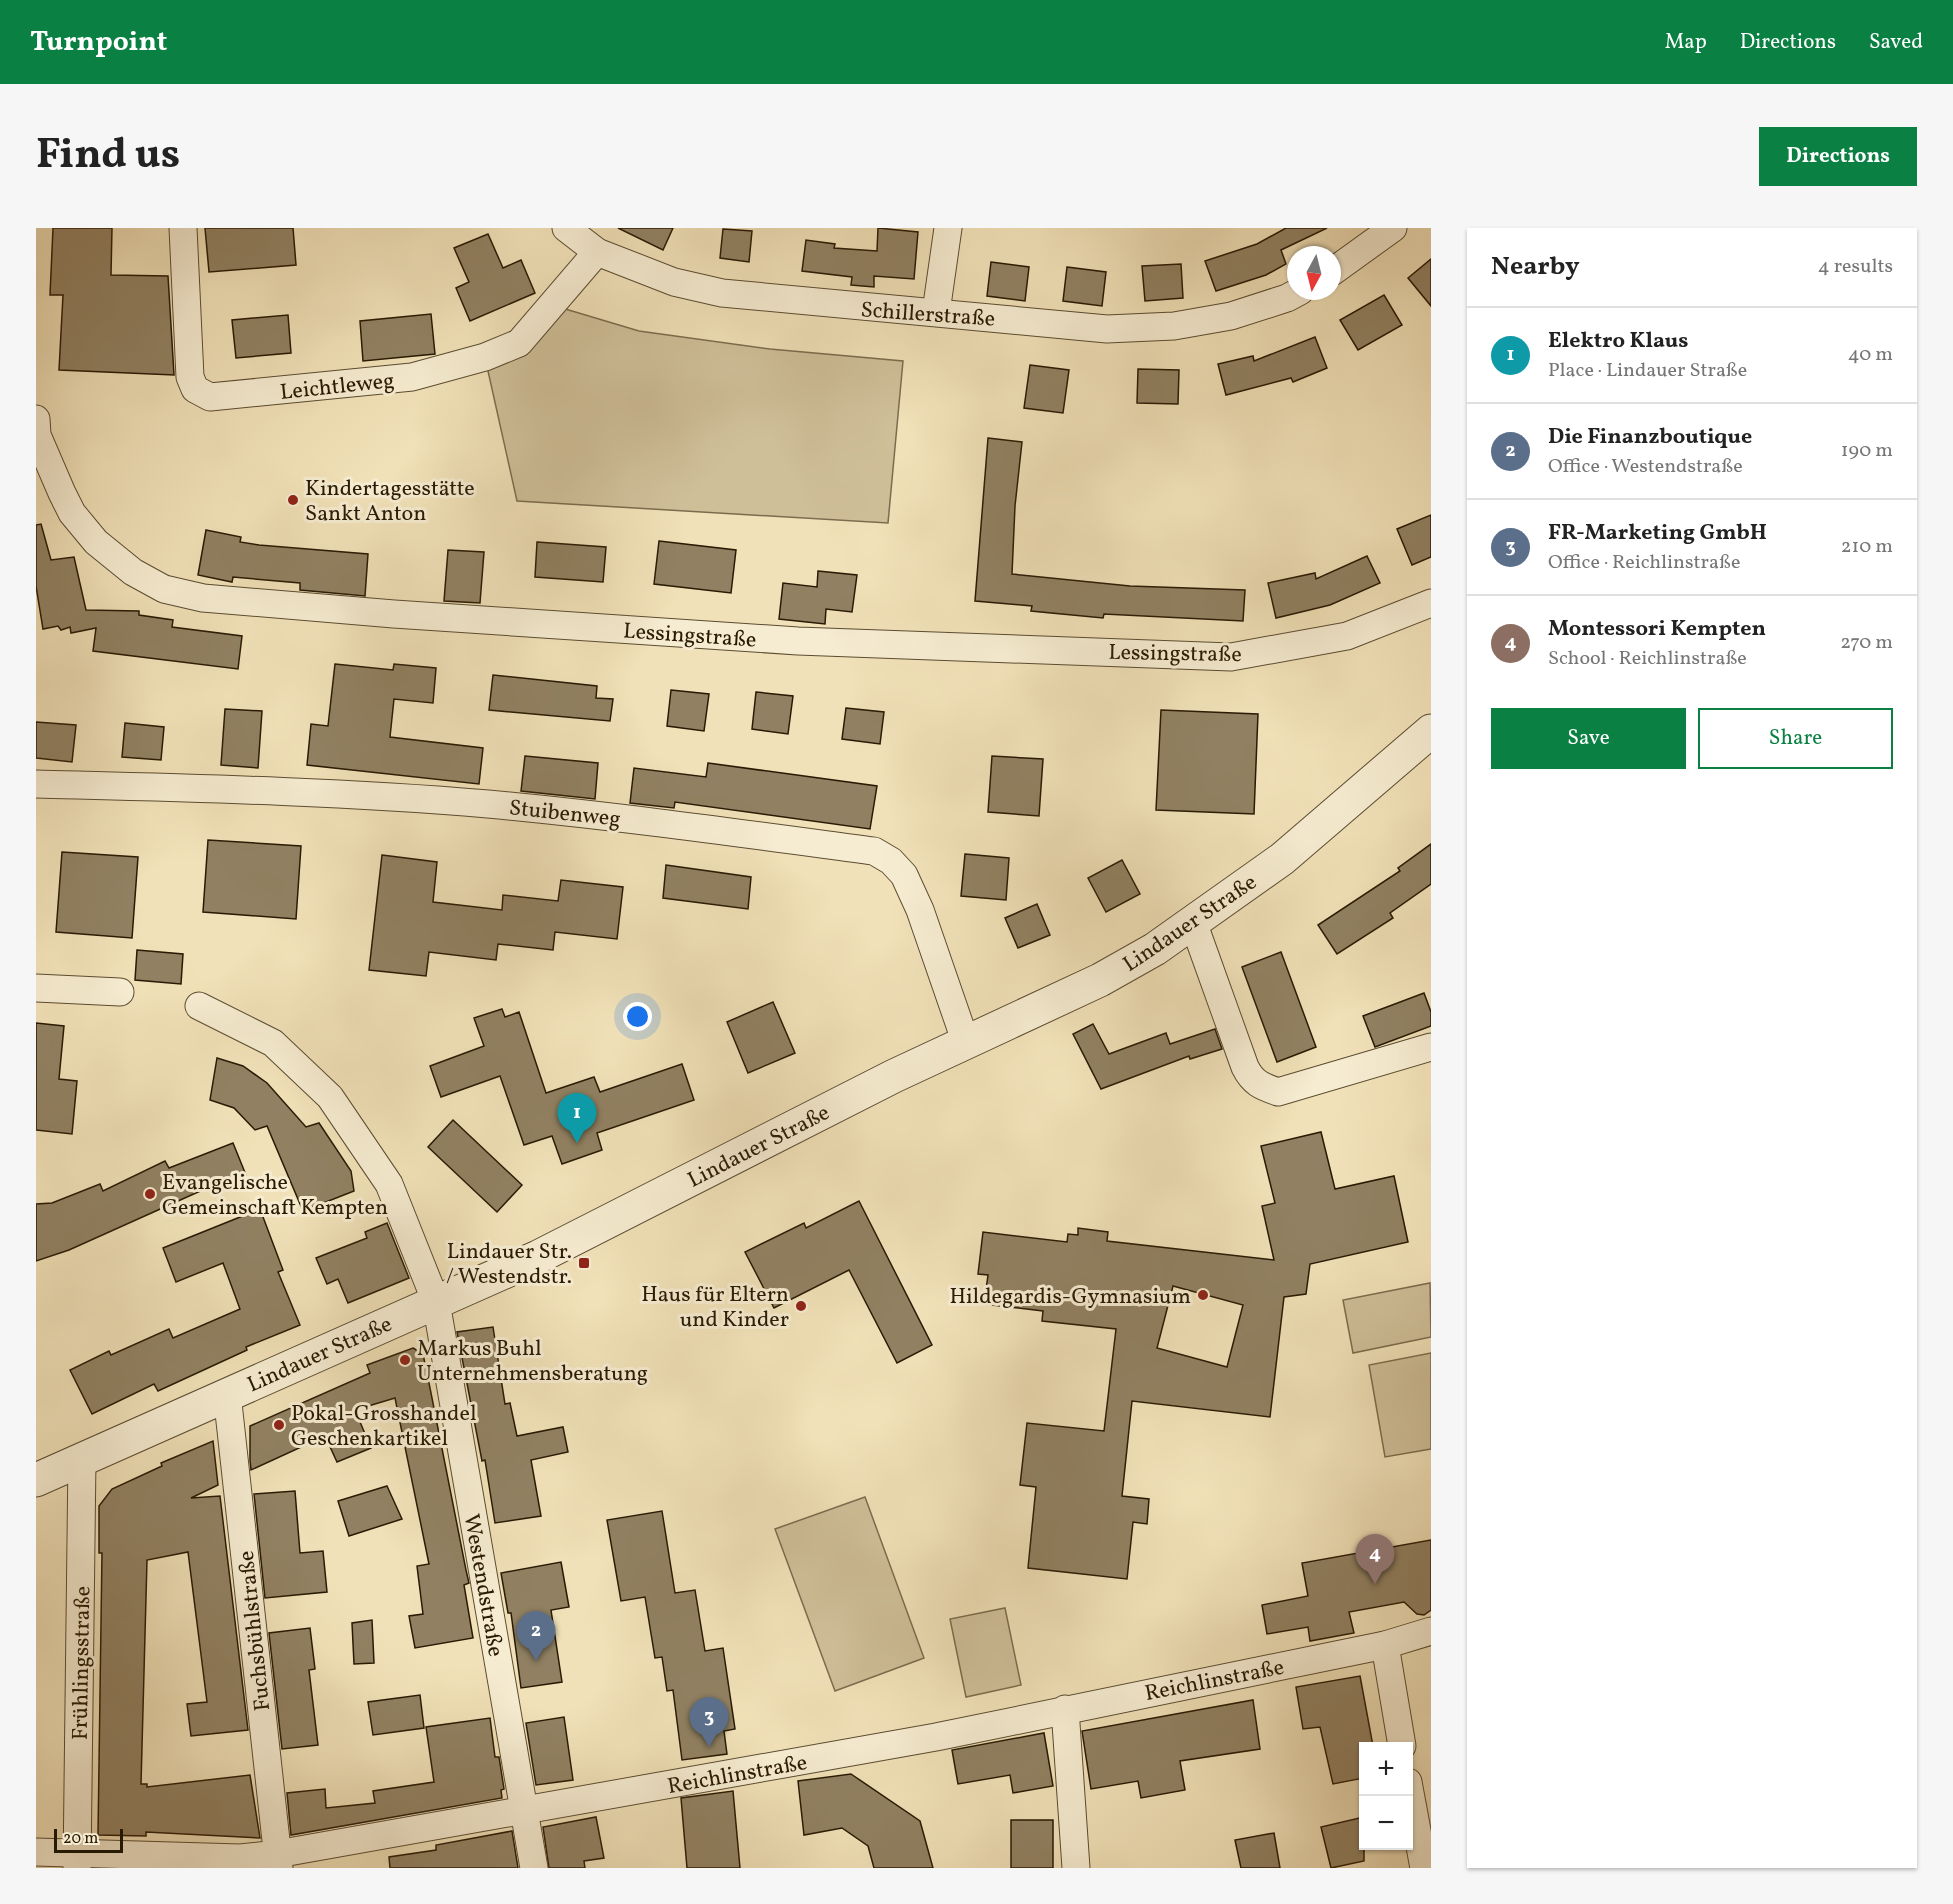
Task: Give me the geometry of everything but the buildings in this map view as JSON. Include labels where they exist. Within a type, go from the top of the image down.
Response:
[{"type":"street","name":"Leichtleweg","points":[[183,228],[190,377],[195,388],[210,397],[412,377],[485,357],[519,343],[597,252]]},
{"type":"street","name":"Schillerstraße","points":[[566,228],[597,252],[674,282],[722,293],[849,306],[1107,329],[1174,326],[1231,316],[1287,298]]},
{"type":"street","points":[[936,312],[948,228]]},
{"type":"street","points":[[1341,266],[1393,228]]},
{"type":"street","name":"Lessingstraße","points":[[36,419],[38,435],[67,503],[82,527],[96,542],[133,572],[164,589],[202,598],[394,614],[798,641],[1231,657],[1347,636],[1431,603]]},
{"type":"street","name":"Lindauer Straße","points":[[36,1480],[538,1257],[884,1082],[1100,980],[1155,949],[1282,859],[1431,731]]},
{"type":"street","name":"Stuibenweg","points":[[36,783],[281,791],[487,804],[626,819],[874,851],[891,861],[904,875],[920,910],[966,1043]]},
{"type":"street","points":[[1193,922],[1245,1067],[1250,1078],[1259,1086],[1278,1092],[1431,1047]]},
{"type":"street","points":[[36,988],[120,992]]},
{"type":"street","name":"Westendstraße","points":[[199,1006],[273,1043],[330,1097],[389,1184],[436,1302],[534,1868]]},
{"type":"street","name":"Fuchsbühlstraße","points":[[227,1394],[278,1861]]},
{"type":"street","name":"Frühlingsstraße","points":[[77,1861],[82,1458]]},
{"type":"street","name":"Reichlinstraße","points":[[36,1852],[77,1861],[240,1858],[278,1861],[524,1812],[936,1737],[1384,1645],[1431,1631]]},
{"type":"street","points":[[1384,1645],[1401,1742]]},
{"type":"street","points":[[1065,1709],[1076,1868]]},
{"type":"street","points":[[1411,1796],[1424,1868]]},
{"type":"shaded area","points":[[562,308],[639,331],[770,349],[903,361],[888,523],[517,501],[486,362]]},
{"type":"shaded area","points":[[1430,1283],[1431,1337],[1353,1353],[1343,1300]]},
{"type":"shaded area","points":[[1431,1353],[1431,1449],[1385,1457],[1369,1365]]},
{"type":"shaded area","points":[[865,1497],[924,1658],[835,1691],[775,1529]]},
{"type":"shaded area","points":[[1005,1608],[1021,1685],[966,1697],[950,1619]]},
{"type":"place","name":"Kindertagesstätte Sankt Anton","points":[[293,500]]},
{"type":"place","name":"Elektro Klaus","points":[[577,1143]]},
{"type":"place","name":"Evangelische Gemeinschaft Kempten","points":[[150,1194]]},
{"type":"place","name":"Lindauer Str. / Westendstr.","points":[[584,1263]]},
{"type":"place","name":"Hildegardis-Gymnasium","points":[[1203,1295]]},
{"type":"place","name":"Haus für Eltern und Kinder","points":[[801,1306]]},
{"type":"place","name":"Markus Buhl Unternehmensberatung","points":[[405,1360]]},
{"type":"place","name":"Pokal-Grosshandel Geschenkartikel","points":[[279,1425]]},
{"type":"place","name":"Montessori Kempten","points":[[1375,1584]]},
{"type":"place","name":"Die Finanzboutique","points":[[536,1661]]},
{"type":"place","name":"FR-Marketing GmbH","points":[[709,1747]]}]
